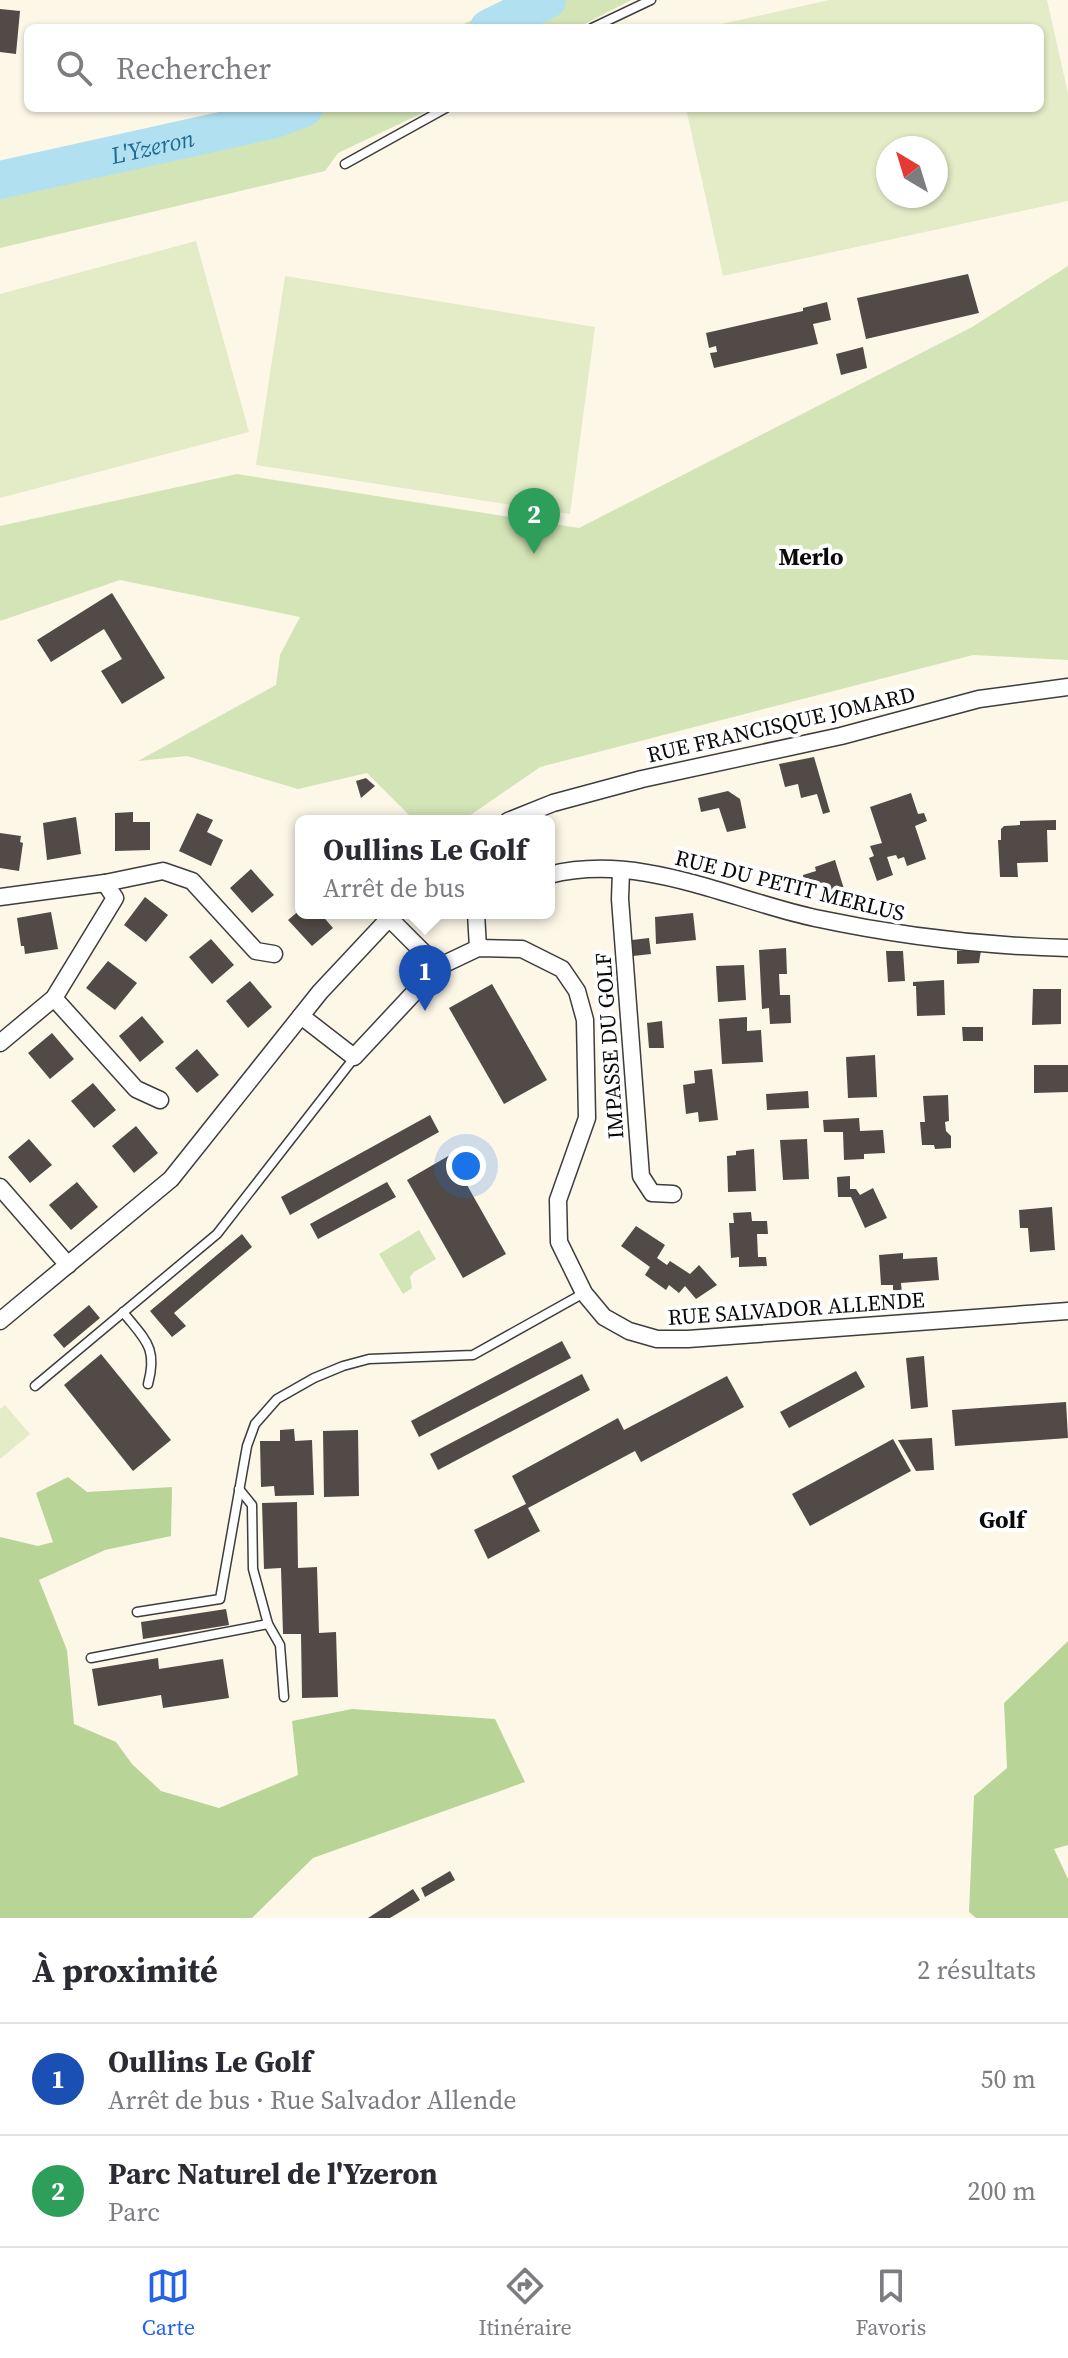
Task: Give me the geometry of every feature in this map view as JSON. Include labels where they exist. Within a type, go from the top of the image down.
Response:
[{"type":"street","name":"RUE FRANCISQUE JOMARD","points":[[525,815],[583,794],[841,736],[979,699],[1068,687]]},
{"type":"street","points":[[0,897],[105,883],[163,871],[192,881],[256,951],[274,954]]},
{"type":"street","name":"RUE DU PETIT MERLUS","points":[[555,874],[621,871],[681,878],[810,917],[895,935],[975,944],[1068,948]]},
{"type":"street","name":"IMPASSE DU GOLF","points":[[621,871],[620,899],[641,1176],[652,1193],[673,1194]]},
{"type":"street","points":[[0,1043],[54,998],[115,898],[105,883]]},
{"type":"street","points":[[0,1321],[171,1179],[345,963],[389,919]]},
{"type":"street","points":[[395,919],[438,967]]},
{"type":"street","points":[[476,919],[478,948]]},
{"type":"street","name":"RUE SALVADOR ALLENDE","points":[[354,1057],[438,967],[478,948],[522,949],[562,969],[577,991],[585,1020],[587,1118],[558,1200],[559,1242],[584,1293],[604,1317],[629,1331],[657,1339],[688,1339],[1068,1311]]},
{"type":"street","points":[[54,998],[136,1089],[160,1100]]},
{"type":"street","points":[[301,1016],[354,1057]]},
{"type":"street","points":[[0,1187],[68,1265]]},
{"type":"lane","points":[[600,24],[651,0]]},
{"type":"lane","points":[[345,164],[439,112]]},
{"type":"lane","points":[[35,1386],[217,1234],[354,1057]]},
{"type":"lane","points":[[137,1612],[220,1599],[247,1446],[255,1424],[277,1399],[314,1378],[369,1359],[473,1355],[584,1293]]},
{"type":"lane","points":[[123,1312],[148,1344],[153,1363],[148,1384]]},
{"type":"lane","points":[[239,1489],[252,1505],[253,1569],[268,1624],[280,1645],[284,1697]]},
{"type":"lane","points":[[91,1658],[268,1624]]},
{"type":"green space","points":[[512,0],[631,0],[585,24],[464,24]]},
{"type":"green space","points":[[829,0],[1047,0],[1068,93],[1068,201],[723,276],[687,112],[1044,112],[1044,24],[721,24]]},
{"type":"green space","points":[[230,112],[425,112],[338,153],[325,171],[0,248],[0,167],[93,149]]},
{"type":"green space","points":[[196,241],[249,432],[0,498],[0,294]]},
{"type":"green space","points":[[1068,266],[1068,660],[973,655],[540,767],[471,815],[409,815],[367,773],[298,789],[187,756],[138,761],[276,685],[280,655],[300,617],[120,580],[0,621],[0,526],[237,474],[579,528],[972,327]]},
{"type":"green space","points":[[285,276],[595,327],[570,514],[256,465]]},
{"type":"green space","points":[[419,1230],[436,1259],[414,1272],[410,1277],[412,1288],[403,1294],[379,1254]]},
{"type":"green space","points":[[5,1405],[30,1434],[0,1459],[0,1409]]},
{"type":"green space","points":[[68,1477],[87,1492],[172,1487],[171,1536],[105,1550],[39,1580],[67,1650],[74,1724],[116,1742],[132,1764],[161,1791],[219,1808],[298,1775],[292,1721],[352,1709],[495,1719],[525,1782],[313,1858],[252,1918],[0,1918],[0,1537],[38,1546],[53,1542],[36,1493]]},
{"type":"green space","points":[[1068,1641],[1068,1845],[1054,1849],[1068,1879],[1068,1918],[976,1918],[969,1912],[974,1796],[1007,1768],[1004,1703]]},
{"type":"building","points":[[0,9],[20,11],[16,54],[0,52]]},
{"type":"building","points":[[968,274],[979,313],[866,339],[857,298]]},
{"type":"building","points":[[827,302],[831,320],[813,324],[818,344],[714,368],[710,353],[717,352],[716,346],[709,348],[706,333],[803,311],[803,308]]},
{"type":"building","points":[[863,347],[867,368],[841,375],[836,354]]},
{"type":"building","points":[[112,593],[165,678],[122,704],[101,671],[122,659],[104,629],[51,662],[37,640]]},
{"type":"building","points":[[814,757],[830,812],[823,814],[817,794],[801,798],[798,784],[785,787],[779,764]]},
{"type":"building","points":[[366,778],[375,786],[361,798],[356,781]]},
{"type":"building","points":[[728,791],[740,799],[746,828],[727,832],[719,808],[701,812],[698,798]]},
{"type":"building","points":[[911,793],[918,814],[924,813],[927,821],[915,826],[926,859],[907,866],[904,857],[887,857],[893,875],[877,881],[869,858],[874,856],[870,846],[882,843],[870,807]]},
{"type":"building","points":[[133,812],[133,822],[150,822],[150,850],[115,851],[115,813]]},
{"type":"building","points":[[197,813],[213,820],[207,832],[223,840],[211,866],[179,851]]},
{"type":"building","points":[[76,817],[81,854],[47,860],[43,823]]},
{"type":"building","points":[[1056,820],[1056,830],[1047,830],[1048,862],[1017,863],[1018,877],[1000,877],[998,840],[1001,840],[1001,829],[1020,825],[1020,821]]},
{"type":"building","points":[[0,833],[21,836],[19,871],[0,868]]},
{"type":"building","points":[[835,860],[844,889],[824,895],[821,886],[805,890],[803,875]]},
{"type":"building","points":[[251,869],[274,895],[252,913],[230,888]]},
{"type":"building","points":[[145,897],[168,915],[146,942],[124,925]]},
{"type":"building","points":[[51,912],[58,949],[25,954],[17,918]]},
{"type":"building","points":[[693,913],[696,940],[656,944],[655,917]]},
{"type":"building","points":[[295,914],[295,919],[325,919],[333,928],[312,946],[288,920]]},
{"type":"building","points":[[649,938],[651,954],[633,956],[632,940]]},
{"type":"building","points":[[211,939],[234,965],[212,984],[189,957]]},
{"type":"building","points":[[786,948],[787,974],[779,974],[780,995],[790,995],[791,1023],[770,1024],[769,1008],[762,1009],[759,950]]},
{"type":"building","points":[[981,950],[979,963],[957,964],[957,951]]},
{"type":"building","points":[[886,951],[903,951],[905,981],[888,982]]},
{"type":"building","points":[[108,961],[137,983],[115,1010],[86,988]]},
{"type":"building","points":[[744,965],[746,1000],[718,1002],[716,966]]},
{"type":"building","points":[[944,980],[945,1015],[917,1016],[916,986],[913,982]]},
{"type":"building","points":[[250,981],[272,1007],[248,1028],[226,1001]]},
{"type":"building","points":[[492,984],[547,1080],[504,1104],[449,1008]]},
{"type":"building","points":[[1033,989],[1061,989],[1061,1024],[1032,1025]]},
{"type":"building","points":[[142,1016],[164,1042],[140,1062],[119,1036]]},
{"type":"building","points":[[747,1017],[747,1031],[761,1030],[763,1062],[722,1064],[719,1019]]},
{"type":"building","points":[[662,1021],[664,1048],[649,1048],[647,1023]]},
{"type":"building","points":[[962,1027],[983,1027],[983,1041],[963,1041]]},
{"type":"building","points":[[52,1033],[74,1059],[50,1079],[28,1053]]},
{"type":"building","points":[[197,1049],[219,1075],[197,1093],[175,1068]]},
{"type":"building","points":[[875,1055],[877,1097],[848,1098],[846,1057]]},
{"type":"building","points":[[1034,1065],[1068,1065],[1068,1092],[1034,1093]]},
{"type":"building","points":[[712,1069],[718,1120],[699,1122],[698,1112],[686,1114],[683,1085],[695,1083],[694,1071]]},
{"type":"building","points":[[93,1083],[116,1110],[94,1128],[71,1101]]},
{"type":"building","points":[[808,1091],[809,1108],[767,1110],[766,1094]]},
{"type":"building","points":[[948,1095],[949,1121],[945,1122],[946,1131],[951,1136],[951,1148],[935,1149],[934,1145],[922,1145],[920,1122],[925,1122],[923,1096]]},
{"type":"building","points":[[430,1115],[439,1132],[290,1215],[281,1197]]},
{"type":"building","points":[[859,1118],[860,1131],[883,1130],[885,1153],[864,1154],[864,1159],[844,1160],[843,1132],[824,1132],[823,1120]]},
{"type":"building","points":[[136,1126],[158,1153],[134,1173],[112,1146]]},
{"type":"building","points":[[29,1139],[52,1165],[30,1183],[8,1157]]},
{"type":"building","points":[[807,1139],[809,1179],[783,1180],[780,1140]]},
{"type":"building","points":[[754,1149],[756,1191],[728,1192],[727,1156],[736,1155],[736,1151]]},
{"type":"building","points":[[450,1155],[506,1254],[463,1278],[407,1180]]},
{"type":"building","points":[[850,1176],[850,1189],[856,1189],[860,1195],[873,1188],[887,1218],[865,1228],[851,1197],[838,1197],[837,1177]]},
{"type":"building","points":[[77,1182],[98,1207],[71,1230],[49,1205]]},
{"type":"building","points":[[387,1182],[396,1197],[318,1239],[310,1224]]},
{"type":"building","points":[[1052,1207],[1055,1250],[1030,1252],[1028,1228],[1020,1228],[1019,1210]]},
{"type":"building","points":[[751,1212],[752,1221],[767,1221],[768,1234],[757,1234],[758,1257],[766,1257],[767,1266],[739,1267],[739,1257],[731,1258],[729,1223],[734,1223],[733,1213]]},
{"type":"building","points":[[636,1226],[665,1245],[657,1258],[667,1265],[670,1261],[690,1274],[699,1265],[717,1285],[696,1299],[685,1286],[679,1293],[669,1285],[666,1290],[645,1275],[650,1267],[621,1246]]},
{"type":"building","points":[[242,1234],[252,1247],[174,1313],[186,1326],[172,1337],[150,1311]]},
{"type":"building","points":[[903,1253],[903,1259],[937,1257],[939,1280],[901,1283],[902,1294],[893,1295],[893,1285],[881,1285],[879,1255]]},
{"type":"building","points":[[89,1305],[100,1318],[64,1348],[53,1335]]},
{"type":"building","points":[[562,1341],[571,1358],[419,1437],[411,1421]]},
{"type":"building","points":[[101,1354],[171,1440],[133,1471],[64,1385]]},
{"type":"building","points":[[924,1356],[928,1407],[911,1409],[906,1358]]},
{"type":"building","points":[[856,1371],[865,1387],[789,1428],[780,1412]]},
{"type":"building","points":[[582,1374],[590,1390],[438,1470],[430,1454]]},
{"type":"building","points":[[727,1376],[744,1407],[641,1462],[635,1451],[528,1508],[540,1531],[488,1559],[474,1530],[526,1504],[512,1476],[618,1418],[624,1430]]},
{"type":"building","points":[[1066,1402],[1068,1438],[955,1446],[952,1410]]},
{"type":"building","points":[[294,1429],[295,1441],[312,1440],[314,1495],[275,1496],[274,1486],[261,1487],[260,1441],[280,1441],[280,1430]]},
{"type":"building","points":[[358,1430],[359,1496],[324,1497],[323,1431]]},
{"type":"building","points":[[932,1438],[934,1470],[916,1471],[898,1440]]},
{"type":"building","points":[[893,1439],[911,1471],[810,1526],[792,1494]]},
{"type":"building","points":[[297,1502],[298,1568],[317,1567],[319,1633],[336,1632],[338,1697],[302,1698],[301,1634],[283,1634],[281,1568],[264,1569],[262,1503]]},
{"type":"building","points":[[226,1609],[229,1625],[143,1639],[141,1622]]},
{"type":"building","points":[[158,1658],[159,1669],[223,1659],[229,1698],[163,1708],[161,1695],[98,1706],[92,1669]]},
{"type":"building","points":[[450,1871],[455,1880],[425,1897],[421,1888]]},
{"type":"building","points":[[413,1889],[420,1900],[390,1918],[368,1918]]},
{"type":"waterway","name":"L'Yzeron","points":[[497,24],[547,0]]},
{"type":"waterway","name":"L'Yzeron","points":[[0,180],[275,119],[293,112]]},
{"type":"place","name":"Parc Naturel de l'Yzeron","points":[[534,554]]},
{"type":"place","name":"Oullins Le Golf","points":[[425,1011]]},
{"type":"district","name":"Merlo","points":[[811,556]]},
{"type":"district","name":"Golf","points":[[1002,1519]]}]
